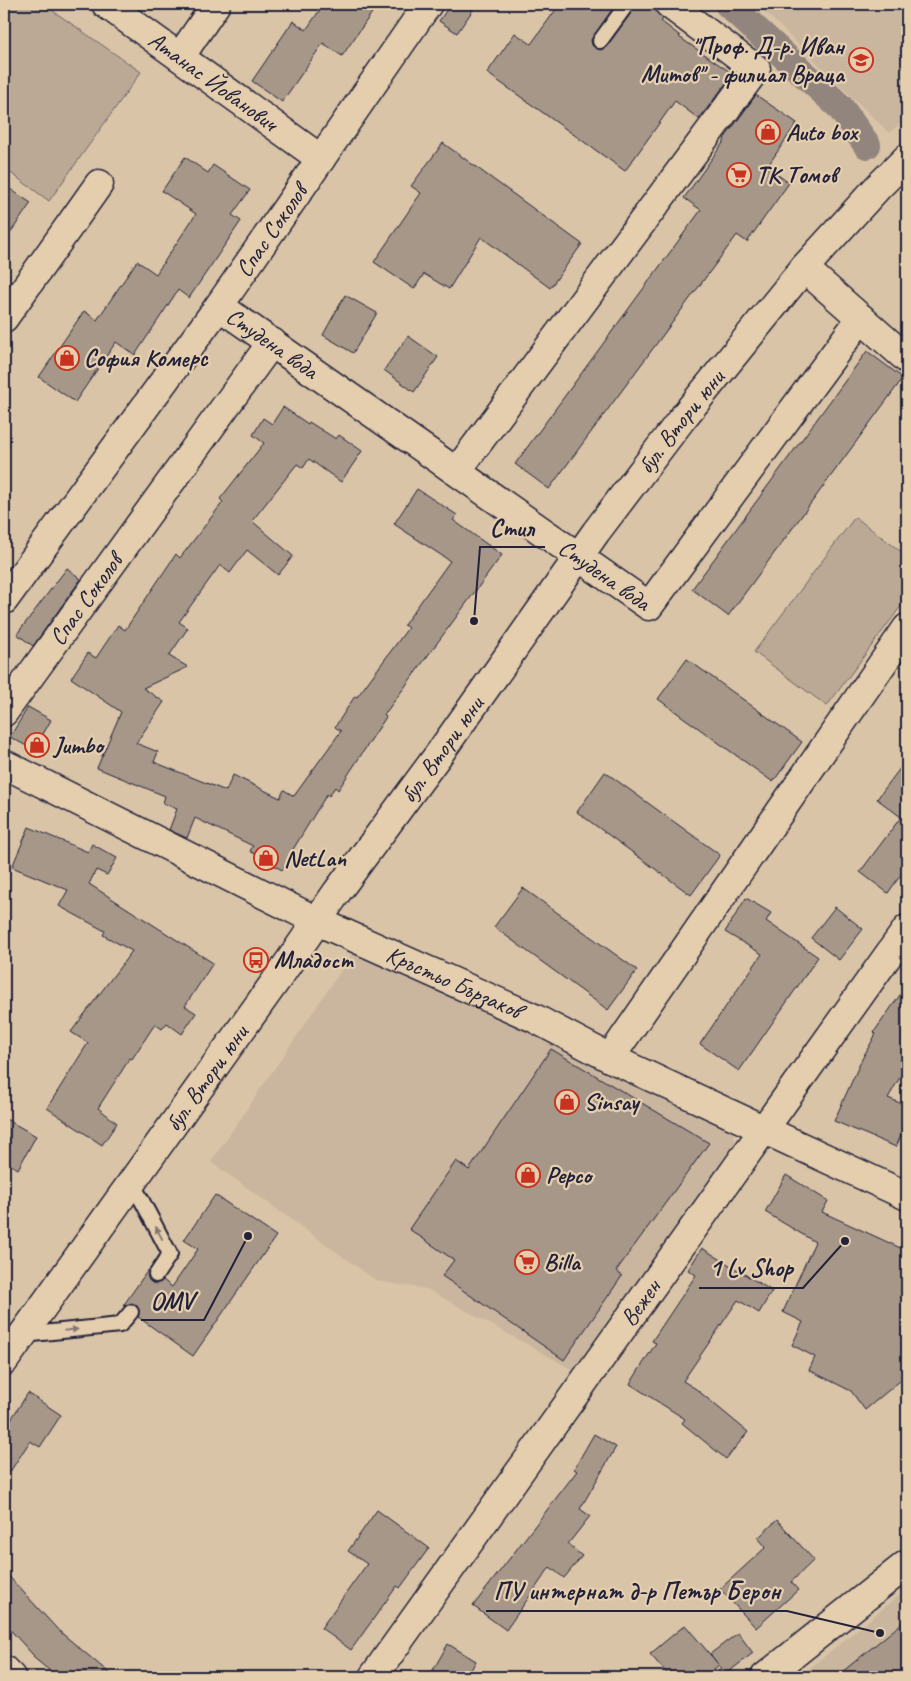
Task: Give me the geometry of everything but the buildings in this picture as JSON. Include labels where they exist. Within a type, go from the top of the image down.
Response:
[{"type":"street","name":"Атанас Йованович","points":[[106,4],[321,159]]},
{"type":"street","points":[[180,57],[216,4]]},
{"type":"street","name":"Спас Соколов","points":[[4,600],[219,306],[428,4]]},
{"type":"street","points":[[458,472],[756,69],[669,4]]},
{"type":"street","name":"бул. Втори юни","points":[[4,1361],[317,921],[440,754],[579,556],[681,420],[804,268],[907,158]]},
{"type":"street","points":[[4,318],[99,184]]},
{"type":"street","points":[[804,268],[907,359]]},
{"type":"street","name":"Студена вода","points":[[219,306],[649,606],[860,318]]},
{"type":"street","name":"Спас Соколов","points":[[4,712],[272,342]]},
{"type":"street","points":[[610,1058],[907,628]]},
{"type":"street","name":"Кръстьо Бързаков","points":[[4,764],[317,921],[534,1018],[610,1058],[907,1196]]},
{"type":"street","name":"Вежен","points":[[373,1677],[907,929]]},
{"type":"street","points":[[765,1677],[907,1564]]},
{"type":"street","points":[[4,1670],[11,1677]]},
{"type":"lane","points":[[600,41],[628,4]]},
{"type":"lane","points":[[132,1182],[170,1254],[156,1275]]},
{"type":"lane","points":[[22,1335],[120,1325],[131,1312]]},
{"type":"shaded area","points":[[4,4],[43,4],[141,72],[49,201],[4,168]]},
{"type":"shaded area","name":"\"Проф. Д-р. Иван Митов\" - филиал Враца","points":[[757,4],[907,4],[907,117],[889,133]]},
{"type":"shaded area","points":[[855,517],[907,556],[907,598],[827,706],[754,652]]},
{"type":"shaded area","points":[[355,950],[731,1127],[736,1143],[573,1370],[427,1289],[377,1281],[211,1162]]},
{"type":"shaded area","points":[[907,1589],[907,1677],[799,1677]]},
{"type":"waterway","points":[[728,4],[840,107],[867,145]]},
{"type":"place","name":"\"Проф. Д-р. Иван Митов\" - филиал Враца","points":[[861,60]]},
{"type":"place","name":"Auto box","points":[[768,132]]},
{"type":"place","name":"ТК Томов","points":[[739,175]]},
{"type":"place","name":"София Комерс","points":[[67,358]]},
{"type":"place","name":"Стил","points":[[474,621]]},
{"type":"place","name":"Jumbo","points":[[37,745]]},
{"type":"place","name":"NetLan","points":[[266,858]]},
{"type":"place","name":"Младост","points":[[256,960]]},
{"type":"place","name":"Sinsay","points":[[567,1102]]},
{"type":"place","name":"Pepco","points":[[528,1175]]},
{"type":"place","name":"OMV","points":[[248,1236]]},
{"type":"place","name":"1 Lv Shop","points":[[845,1241]]},
{"type":"place","name":"Billa","points":[[527,1262]]},
{"type":"place","name":"ПУ интернат д-р Петър Берон","points":[[880,1633]]}]
